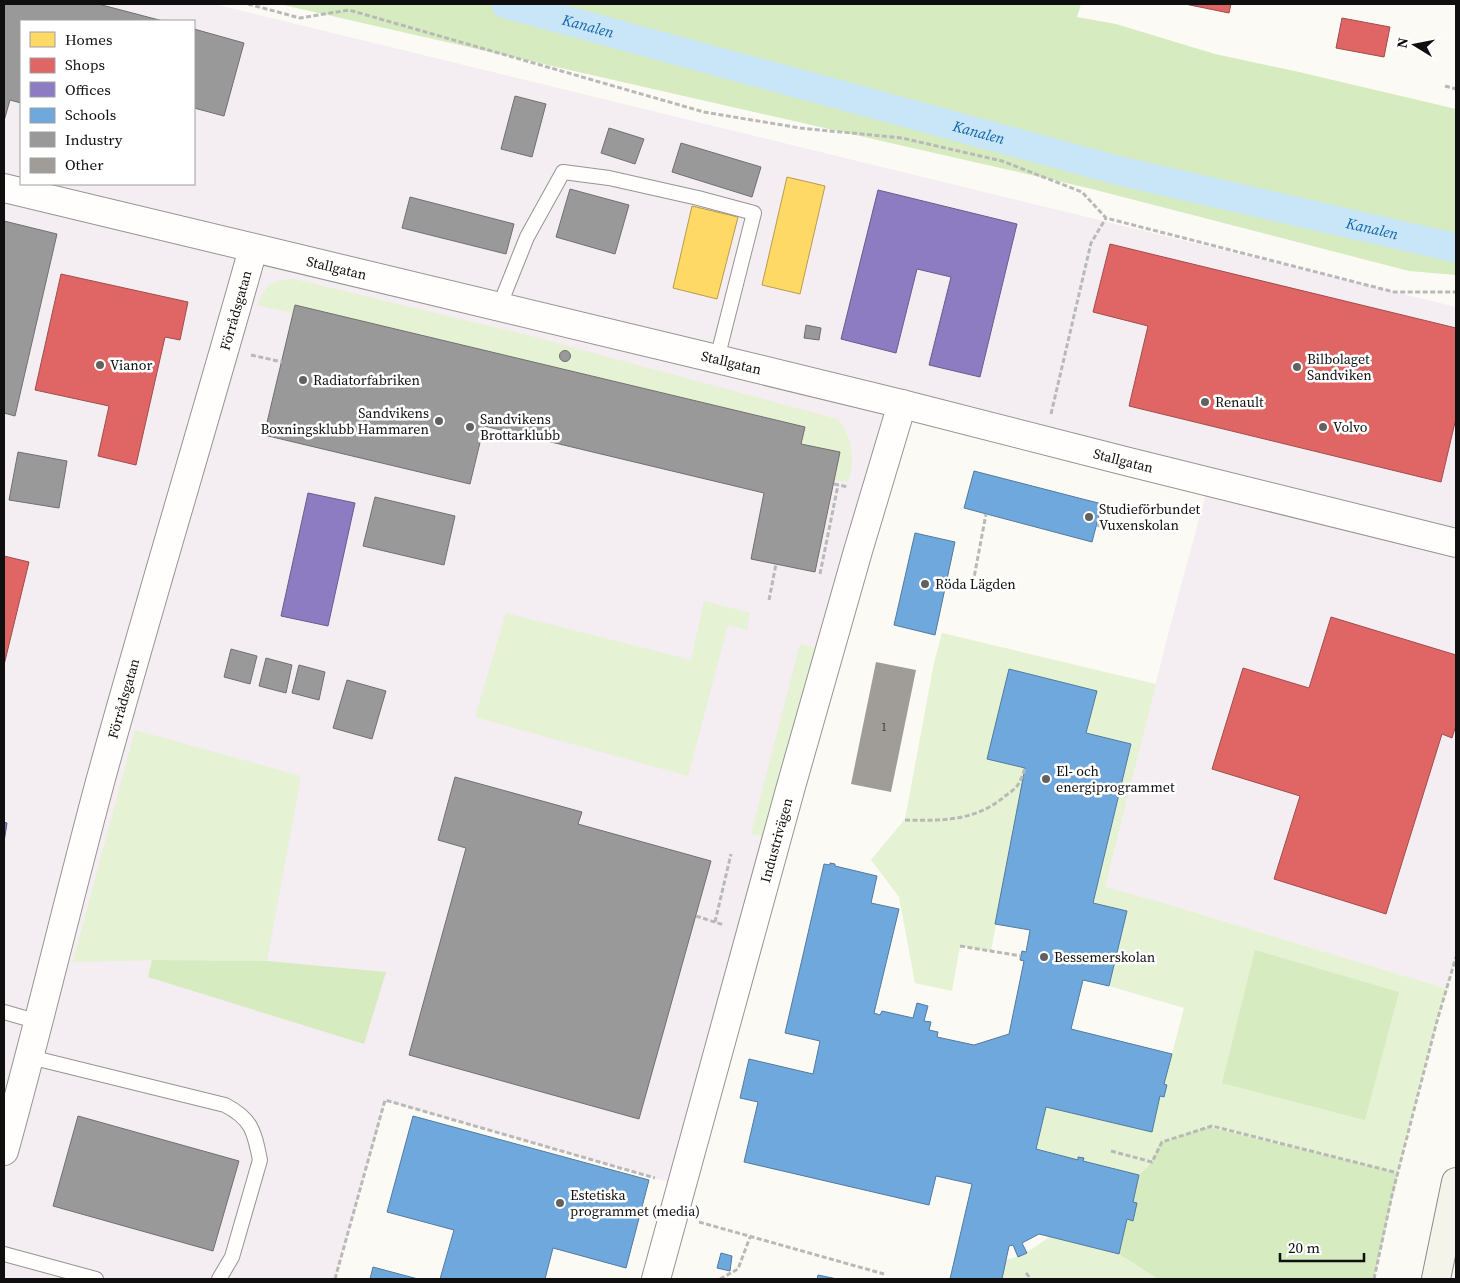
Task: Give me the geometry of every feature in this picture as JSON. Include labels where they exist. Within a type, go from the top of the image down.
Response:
[{"type":"main road","points":[[1436,1279],[1456,1182]]},
{"type":"street","name":"Stallgatan","points":[[4,188],[902,404],[1456,543]]},
{"type":"street","name":"Förrådsgatan","points":[[4,1151],[100,783],[152,595],[253,249]]},
{"type":"street","name":"Industrivägen","points":[[656,1279],[830,651],[902,404]]},
{"type":"lane","points":[[499,307],[527,237],[563,172],[609,178],[689,196],[754,213],[717,359]]},
{"type":"lane","points":[[4,1012],[39,1022]]},
{"type":"lane","points":[[30,1057],[225,1104],[244,1116],[251,1127],[260,1160],[232,1257],[219,1279]]},
{"type":"lane","points":[[4,1254],[96,1279]]},
{"type":"path","points":[[248,4],[300,18],[348,10],[704,112],[800,128],[902,138],[1002,161],[1082,192],[1106,218],[1394,292],[1456,292]]},
{"type":"path","points":[[1445,86],[1456,89]]},
{"type":"path","points":[[1045,440],[1091,243],[1106,218]]},
{"type":"path","points":[[818,582],[838,485]]},
{"type":"path","points":[[973,583],[986,514]]},
{"type":"path","points":[[1097,525],[1112,529]]},
{"type":"path","points":[[769,600],[776,564]]},
{"type":"path","points":[[905,820],[952,820],[983,811],[998,803],[1016,787],[1025,768]]},
{"type":"path","points":[[714,922],[731,854]]},
{"type":"path","points":[[960,946],[1021,956]]},
{"type":"path","points":[[1374,1279],[1398,1173],[1437,1021],[1456,957]]},
{"type":"path","points":[[335,1279],[386,1100],[682,1186]]},
{"type":"path","points":[[1111,1151],[1152,1162],[1162,1142],[1212,1126],[1398,1173]]},
{"type":"path","points":[[674,1215],[884,1274]]},
{"type":"path","points":[[720,1279],[738,1269],[750,1236]]},
{"type":"path","points":[[1026,1273],[1031,1279]]},
{"type":"shaded area","points":[[4,4],[214,4],[1456,307],[1456,957],[1447,989],[1167,904],[1104,887],[1209,482],[902,404],[682,1186],[386,1101],[335,1279],[4,1279]]},
{"type":"green space","points":[[279,4],[1081,4],[1077,17],[1116,24],[1215,54],[1456,109],[1456,275],[1409,271],[1088,188]]},
{"type":"green space","points":[[294,279],[523,334],[837,419],[846,432],[851,449],[852,466],[848,482],[834,480],[840,453],[801,444],[805,427],[257,305],[270,284]]},
{"type":"green space","points":[[704,601],[750,613],[747,630],[728,625],[688,776],[475,717],[506,613],[691,660]]},
{"type":"green space","points":[[942,633],[1156,684],[1105,887],[1447,989],[1398,1173],[1213,1127],[1156,1154],[1153,1161],[1139,1175],[1083,1161],[1084,1158],[1079,1157],[1078,1160],[1036,1149],[1046,1107],[1152,1132],[1160,1096],[1164,1097],[1167,1085],[1164,1084],[1184,1008],[1109,986],[1127,911],[1093,903],[1131,744],[1086,733],[1096,691],[1009,669],[1025,768],[991,951],[960,946],[952,991],[915,983],[899,897],[871,860],[905,819],[934,663]]},
{"type":"green space","points":[[800,644],[830,651],[777,839],[751,834]]},
{"type":"green space","points":[[135,730],[301,776],[267,961],[157,960],[73,962]]},
{"type":"green space","points":[[1255,950],[1399,992],[1365,1120],[1222,1083]]},
{"type":"green space","points":[[152,960],[267,961],[386,972],[364,1044],[148,977]]},
{"type":"green space","points":[[1209,1127],[1398,1173],[1374,1279],[1158,1279],[1119,1254],[1127,1219],[1133,1221],[1133,1202],[1139,1175],[1153,1161],[1160,1143]]},
{"type":"green space","points":[[1049,1237],[1119,1254],[1158,1279],[1002,1279],[1006,1260],[1024,1254]]},
{"type":"building: Homes","points":[[787,177],[825,186],[800,294],[762,285]]},
{"type":"building: Homes","points":[[692,206],[738,217],[717,299],[673,288]]},
{"type":"building: Shops","points":[[1185,4],[1231,4],[1229,13]]},
{"type":"building: Shops","points":[[1342,18],[1390,27],[1384,57],[1336,48]]},
{"type":"building: Shops","name":"Bilbolaget Sandviken","points":[[1110,244],[1456,328],[1456,418],[1441,482],[1129,406],[1148,326],[1093,312]]},
{"type":"building: Shops","name":"Vianor","points":[[61,274],[188,302],[180,340],[165,337],[136,465],[98,456],[109,406],[35,390]]},
{"type":"building: Shops","points":[[4,556],[29,562],[4,665]]},
{"type":"building: Shops","points":[[1331,617],[1456,655],[1456,725],[1452,738],[1442,734],[1386,914],[1274,879],[1300,796],[1212,769],[1243,668],[1309,688]]},
{"type":"building: Offices","points":[[878,190],[1017,224],[980,377],[929,365],[951,277],[917,269],[896,353],[841,339]]},
{"type":"building: Offices","points":[[308,493],[355,503],[328,626],[281,616]]},
{"type":"building: Offices","points":[[4,822],[7,823],[4,842]]},
{"type":"building: Schools","points":[[974,471],[1102,504],[1092,542],[964,508]]},
{"type":"building: Schools","name":"Röda Lägden","points":[[915,533],[955,542],[935,635],[894,625]]},
{"type":"building: Schools","name":"Bessemerskolan","points":[[1009,669],[1097,691],[1086,733],[1131,744],[1093,903],[1127,911],[1109,986],[1083,980],[1071,1029],[1172,1054],[1164,1084],[1167,1085],[1164,1097],[1160,1096],[1152,1132],[1046,1107],[1036,1149],[1078,1160],[1078,1157],[1084,1158],[1083,1161],[1139,1175],[1133,1202],[1137,1203],[1133,1221],[1127,1219],[1119,1254],[1039,1234],[1022,1243],[1027,1253],[1018,1257],[1013,1245],[1009,1246],[1002,1279],[950,1279],[972,1184],[936,1176],[929,1205],[744,1162],[758,1102],[740,1098],[749,1059],[813,1074],[820,1041],[785,1033],[824,864],[835,864],[835,866],[877,876],[871,903],[899,909],[874,1013],[880,1015],[882,1011],[913,1018],[917,1003],[928,1006],[924,1021],[931,1022],[929,1030],[938,1032],[937,1037],[974,1045],[1009,1034],[1024,961],[1020,960],[1022,951],[1026,952],[1030,930],[995,924],[1025,768],[987,759]]},
{"type":"building: Schools","points":[[413,1116],[649,1180],[626,1268],[553,1248],[545,1279],[440,1279],[454,1230],[387,1212]]},
{"type":"building: Schools","points":[[721,1253],[732,1256],[730,1271],[717,1268]]},
{"type":"building: Schools","points":[[373,1267],[418,1279],[370,1279]]},
{"type":"building: Schools","points":[[818,1275],[837,1279],[817,1279]]},
{"type":"building: Industry","points":[[4,4],[98,4],[159,20],[20,20],[20,103],[10,100],[4,121]]},
{"type":"building: Industry","points":[[195,29],[244,43],[224,116],[195,108]]},
{"type":"building: Industry","points":[[515,96],[546,104],[532,157],[501,149]]},
{"type":"building: Industry","points":[[609,128],[644,139],[635,164],[601,153]]},
{"type":"building: Industry","points":[[681,143],[761,167],[752,197],[672,172]]},
{"type":"building: Industry","points":[[570,189],[629,205],[615,254],[556,237]]},
{"type":"building: Industry","points":[[410,197],[514,224],[506,254],[402,228]]},
{"type":"building: Industry","points":[[4,221],[57,234],[15,416],[4,413]]},
{"type":"building: Industry","points":[[295,305],[805,427],[801,444],[840,452],[815,572],[751,559],[764,493],[484,426],[470,484],[264,435]]},
{"type":"building: Industry","points":[[806,325],[821,328],[819,340],[804,338]]},
{"type":"building: Industry","points":[[563,351],[567,351],[570,356],[569,360],[563,361],[560,358],[560,354]]},
{"type":"building: Industry","points":[[18,452],[67,461],[59,508],[9,500]]},
{"type":"building: Industry","points":[[375,497],[455,516],[444,565],[363,546]]},
{"type":"building: Industry","points":[[231,649],[257,656],[250,684],[224,677]]},
{"type":"building: Industry","points":[[266,658],[292,665],[286,693],[259,686]]},
{"type":"building: Industry","points":[[299,665],[325,672],[319,700],[292,693]]},
{"type":"building: Industry","points":[[347,680],[386,691],[372,739],[333,728]]},
{"type":"building: Industry","points":[[455,777],[582,812],[578,824],[711,861],[639,1119],[409,1055],[466,848],[438,840]]},
{"type":"building: Industry","points":[[78,1116],[239,1161],[213,1251],[53,1206]]},
{"type":"building: Other","points":[[876,662],[916,670],[891,792],[851,784]]},
{"type":"waterway","name":"Kanalen","points":[[506,4],[1120,171],[1456,248]]},
{"type":"place","name":"Vianor","points":[[100,365]]},
{"type":"place","name":"Bilbolaget Sandviken","points":[[1297,367]]},
{"type":"place","name":"Radiatorfabriken","points":[[303,380]]},
{"type":"place","name":"Renault","points":[[1205,402]]},
{"type":"place","name":"Sandvikens Boxningsklubb Hammaren","points":[[439,421]]},
{"type":"place","name":"Sandvikens Brottarklubb","points":[[470,427]]},
{"type":"place","name":"Volvo","points":[[1323,427]]},
{"type":"place","name":"Studieförbundet Vuxenskolan","points":[[1089,517]]},
{"type":"place","name":"Röda Lägden","points":[[925,584]]},
{"type":"place","name":"El- och energiprogrammet","points":[[1046,779]]},
{"type":"place","name":"Bessemerskolan","points":[[1044,957]]},
{"type":"place","name":"Estetiska programmet (media)","points":[[560,1203]]}]
